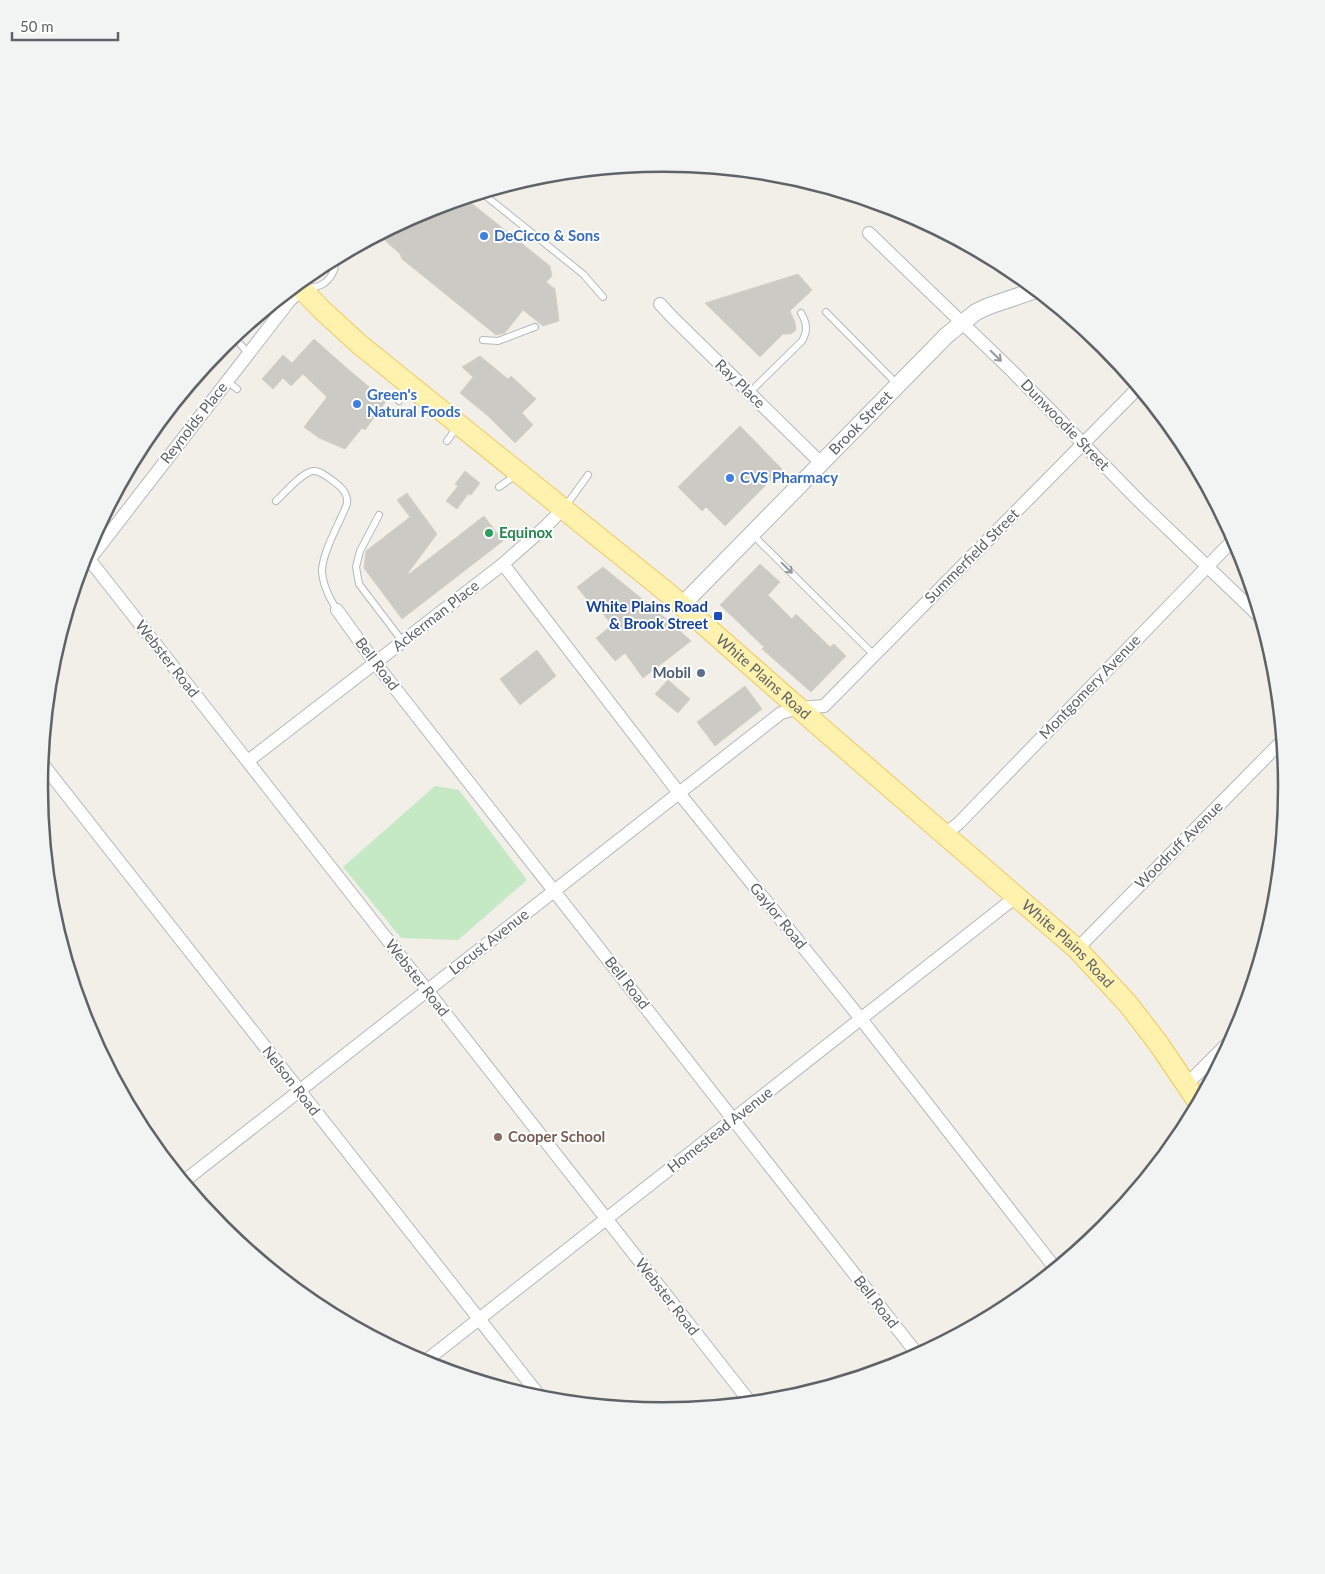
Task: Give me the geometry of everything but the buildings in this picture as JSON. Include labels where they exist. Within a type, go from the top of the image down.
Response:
[{"type":"main road","name":"White Plains Road","points":[[306,287],[359,344],[563,509],[622,554],[1077,948],[1128,1004],[1158,1043],[1194,1096]]},
{"type":"street","name":"Dunwoodie Street","points":[[870,233],[1251,608]]},
{"type":"street","name":"Brook Street","points":[[682,605],[961,322],[989,306],[1028,293]]},
{"type":"street","name":"Reynolds Place","points":[[98,543],[293,295]]},
{"type":"street","name":"Ray Place","points":[[660,304],[821,463]]},
{"type":"street","name":"Summerfield Street","points":[[799,708],[824,706],[1134,393]]},
{"type":"street","name":"Ackerman Place","points":[[248,761],[503,564],[563,509]]},
{"type":"street","name":"Montgomery Avenue","points":[[946,834],[959,823],[1228,545]]},
{"type":"street","name":"Webster Road","points":[[90,561],[746,1397]]},
{"type":"street","name":"Gaylor Road","points":[[503,564],[679,793],[861,1020],[1051,1263]]},
{"type":"street","name":"Bell Road","points":[[337,610],[376,664],[914,1348]]},
{"type":"street","name":"Locust Avenue","points":[[188,1178],[782,713],[799,708]]},
{"type":"street","name":"Woodruff Avenue","points":[[1077,948],[1276,747]]},
{"type":"street","name":"Nelson Road","points":[[48,771],[533,1388]]},
{"type":"street","name":"Homestead Avenue","points":[[431,1357],[1017,896]]},
{"type":"street","points":[[1187,1084],[1216,1055]]},
{"type":"lane","points":[[488,198],[583,274],[603,296]]},
{"type":"lane","name":"Reynolds Place","points":[[310,284],[322,285],[329,279],[336,266]]},
{"type":"lane","points":[[826,312],[898,384]]},
{"type":"lane","points":[[749,393],[806,335],[806,327],[801,313]]},
{"type":"lane","points":[[483,340],[498,341],[535,327]]},
{"type":"lane","points":[[239,342],[248,354]]},
{"type":"lane","points":[[227,381],[237,389]]},
{"type":"lane","points":[[399,401],[408,384]]},
{"type":"lane","points":[[447,441],[459,424]]},
{"type":"lane","points":[[276,501],[302,476],[314,471],[321,473],[346,493],[348,498],[347,504],[325,557],[322,570],[329,597],[337,610]]},
{"type":"lane","points":[[499,488],[518,473]]},
{"type":"lane","name":"Ackerman Place","points":[[563,509],[588,476]]},
{"type":"lane","points":[[379,515],[360,551],[356,567],[359,584],[403,642]]},
{"type":"lane","points":[[752,534],[874,655]]},
{"type":"green space","points":[[435,786],[459,790],[527,880],[458,940],[401,938],[343,867]]},
{"type":"place","name":"DeCicco & Sons","points":[[484,236]]},
{"type":"place","name":"Green's Natural Foods","points":[[357,404]]},
{"type":"place","name":"CVS Pharmacy","points":[[730,478]]},
{"type":"place","name":"Equinox","points":[[489,533]]},
{"type":"place","name":"White Plains Road & Brook Street","points":[[718,616]]},
{"type":"place","name":"Mobil","points":[[701,673]]},
{"type":"place","name":"Cooper School","points":[[498,1137]]}]
